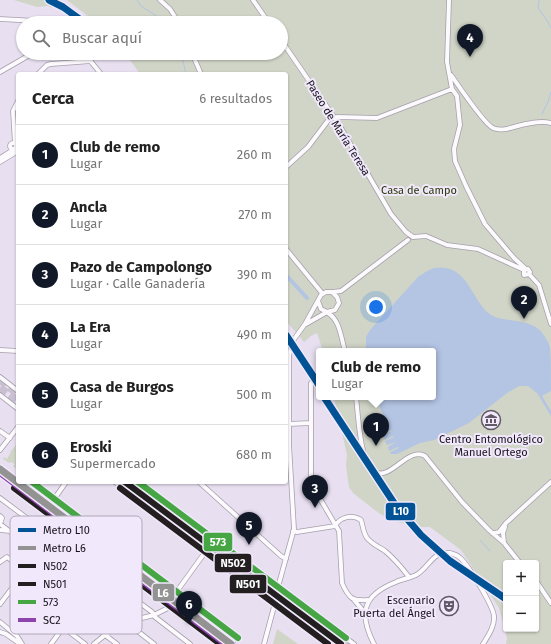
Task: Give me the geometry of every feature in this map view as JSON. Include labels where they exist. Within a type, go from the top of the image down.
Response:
[{"type":"main road","points":[[0,468],[16,480]]},
{"type":"main road","points":[[0,473],[46,505]]},
{"type":"main road","points":[[20,484],[60,516]]},
{"type":"main road","points":[[142,578],[225,644]]},
{"type":"main road","points":[[173,602],[233,644]]},
{"type":"street","points":[[160,0],[170,9],[174,16]]},
{"type":"street","points":[[253,0],[264,16]]},
{"type":"street","points":[[448,0],[446,56],[452,89],[457,96],[460,125],[454,154],[459,172],[485,224],[525,270]]},
{"type":"street","points":[[0,18],[16,19]]},
{"type":"street","name":"Paseo de María Teresa","points":[[288,50],[334,117],[388,210],[410,237]]},
{"type":"street","points":[[0,72],[21,60]]},
{"type":"street","points":[[195,60],[200,72]]},
{"type":"street","points":[[40,72],[46,65],[91,61],[99,72]]},
{"type":"street","points":[[449,73],[486,122],[495,129],[502,130],[530,123],[551,123]]},
{"type":"street","points":[[288,165],[308,147],[330,118],[377,118],[452,89]]},
{"type":"street","points":[[457,96],[465,95]]},
{"type":"street","points":[[14,149],[11,144],[16,143],[13,111],[16,105]]},
{"type":"street","points":[[0,158],[14,149]]},
{"type":"street","points":[[0,162],[14,149]]},
{"type":"street","points":[[288,358],[291,346],[322,293],[327,291],[341,291],[410,237],[426,236],[447,245],[478,249],[529,271],[529,274],[538,284],[551,324]]},
{"type":"street","points":[[288,252],[322,293]]},
{"type":"street","points":[[305,324],[327,312],[332,312],[336,309],[341,291]]},
{"type":"street","points":[[332,292],[337,295],[339,301]]},
{"type":"street","points":[[318,301],[320,308],[336,320],[344,348]]},
{"type":"street","points":[[0,350],[16,351]]},
{"type":"street","points":[[0,377],[16,389]]},
{"type":"street","points":[[311,382],[310,476],[319,497],[339,531],[342,583],[350,597],[365,613]]},
{"type":"street","points":[[0,395],[16,407]]},
{"type":"street","points":[[356,400],[362,448],[367,464],[372,470],[378,473],[386,472],[413,455],[422,454],[427,458],[462,502],[504,543],[518,560]]},
{"type":"street","points":[[275,603],[273,595],[275,589],[278,587],[293,531],[288,469],[288,424],[311,423]]},
{"type":"street","points":[[0,450],[16,430]]},
{"type":"street","points":[[0,431],[10,438]]},
{"type":"street","points":[[492,532],[499,532],[506,522],[551,482]]},
{"type":"street","points":[[46,505],[64,484]]},
{"type":"street","points":[[118,484],[329,644]]},
{"type":"street","points":[[143,484],[354,644]]},
{"type":"street","points":[[201,484],[240,520],[286,559]]},
{"type":"street","points":[[0,498],[24,516]]},
{"type":"street","points":[[0,516],[2,518],[0,524],[10,531]]},
{"type":"street","points":[[335,526],[338,521],[345,517],[357,517],[361,520],[363,531],[367,538],[395,560],[409,577]]},
{"type":"street","points":[[504,543],[503,532],[506,522]]},
{"type":"street","points":[[293,531],[335,526]]},
{"type":"street","points":[[0,530],[10,531]]},
{"type":"street","points":[[142,617],[154,614],[173,602],[206,551]]},
{"type":"street","points":[[354,600],[368,600],[386,586],[418,573],[430,560],[438,555],[450,553],[459,557],[467,566],[493,608],[494,618],[492,629],[483,644]]},
{"type":"street","points":[[0,562],[7,557],[10,559]]},
{"type":"street","points":[[539,585],[551,603]]},
{"type":"street","points":[[264,643],[275,603],[278,601],[281,593],[278,587]]},
{"type":"street","points":[[0,604],[10,591]]},
{"type":"street","points":[[368,600],[365,613],[368,629],[374,644]]},
{"type":"street","points":[[142,605],[190,644]]},
{"type":"street","points":[[0,622],[10,630]]},
{"type":"street","points":[[0,632],[6,634],[21,644]]},
{"type":"street","points":[[15,634],[21,644]]},
{"type":"street","points":[[51,644],[58,634]]},
{"type":"street","points":[[72,634],[85,644]]},
{"type":"street","points":[[141,634],[154,644]]},
{"type":"street","points":[[94,644],[105,635],[117,644]]},
{"type":"green space","points":[[14,0],[46,0],[50,2],[52,8],[48,6],[37,7]]},
{"type":"green space","name":"Casa de Campo","points":[[67,0],[551,0],[551,644],[506,644],[507,638],[505,632],[539,632],[539,560],[503,560],[503,623],[499,608],[461,550],[430,527],[417,527],[398,522],[380,514],[353,493],[349,487],[346,466],[347,455],[335,400],[436,400],[436,348],[322,348],[317,333],[304,342],[288,323],[288,72],[139,72],[130,60],[288,60],[288,16],[88,16]]},
{"type":"green space","points":[[16,445],[16,469],[13,466],[15,464],[11,462],[9,463],[3,459],[4,457],[7,459],[10,452]]},
{"type":"green space","points":[[277,629],[298,644],[273,644]]},
{"type":"water","points":[[434,268],[446,268],[456,272],[463,278],[487,312],[501,319],[527,323],[539,329],[550,348],[551,391],[542,396],[551,411],[551,416],[537,393],[528,386],[519,386],[507,393],[469,423],[434,440],[420,443],[397,454],[391,454],[390,452],[399,448],[398,447],[389,451],[388,447],[396,442],[387,445],[385,441],[394,437],[393,436],[385,440],[383,435],[392,431],[391,430],[382,434],[381,432],[386,424],[377,400],[436,400],[436,348],[366,348],[366,337],[370,330],[418,277]]},
{"type":"waterway","points":[[137,0],[141,6],[156,16]]},
{"type":"waterway","points":[[539,0],[538,8],[551,28]]},
{"type":"waterway","points":[[183,60],[186,72]]},
{"type":"waterway","points":[[542,114],[551,92]]},
{"type":"waterway","points":[[288,277],[307,298]]},
{"type":"waterway","points":[[480,540],[490,551]]},
{"type":"tunnel","points":[[0,380],[16,392]]},
{"type":"tunnel","points":[[0,388],[16,400]]},
{"type":"tunnel","points":[[128,484],[138,491]]},
{"type":"tunnel","points":[[137,484],[350,644]]},
{"type":"metro line","name":"L10","points":[[49,0],[63,7],[75,16]]},
{"type":"metro line","name":"L10","points":[[288,338],[316,380]]},
{"type":"metro line","name":"L10","points":[[326,400],[396,506],[421,535],[450,561],[503,597]]},
{"type":"metro line","name":"L6","points":[[0,469],[16,481]]},
{"type":"metro line","name":"L6","points":[[20,484],[62,516]]},
{"type":"metro line","name":"L6","points":[[142,577],[231,644]]},
{"type":"transit line","name":"SC2","points":[[0,473],[57,516]]},
{"type":"transit line","name":"N502","points":[[22,484],[64,516]]},
{"type":"transit line","name":"573","points":[[35,484],[77,516]]},
{"type":"transit line","name":"N502","points":[[128,484],[341,644]]},
{"type":"transit line","name":"573","points":[[141,484],[346,638]]},
{"type":"transit line","name":"N501","points":[[14,488],[51,516]]},
{"type":"transit line","name":"N501","points":[[120,488],[328,644]]},
{"type":"transit line","name":"573","points":[[142,565],[238,638]]},
{"type":"transit line","name":"N502","points":[[142,575],[233,644]]},
{"type":"transit line","name":"SC2","points":[[142,581],[225,644]]},
{"type":"transit line","name":"N501","points":[[142,585],[220,644]]},
{"type":"place","name":"La Era","points":[[470,57]]},
{"type":"place","name":"Ancla","points":[[524,319]]},
{"type":"place","name":"Centro Entomológico Manuel Ortego","points":[[491,420]]},
{"type":"place","name":"Club de remo","points":[[376,446]]},
{"type":"place","name":"Pazo de Campolongo","points":[[315,508]]},
{"type":"place","name":"Casa de Burgos","points":[[249,545]]},
{"type":"place","name":"Escenario Puerta del Ángel","points":[[449,606]]},
{"type":"place","name":"Eroski","points":[[189,624]]}]
